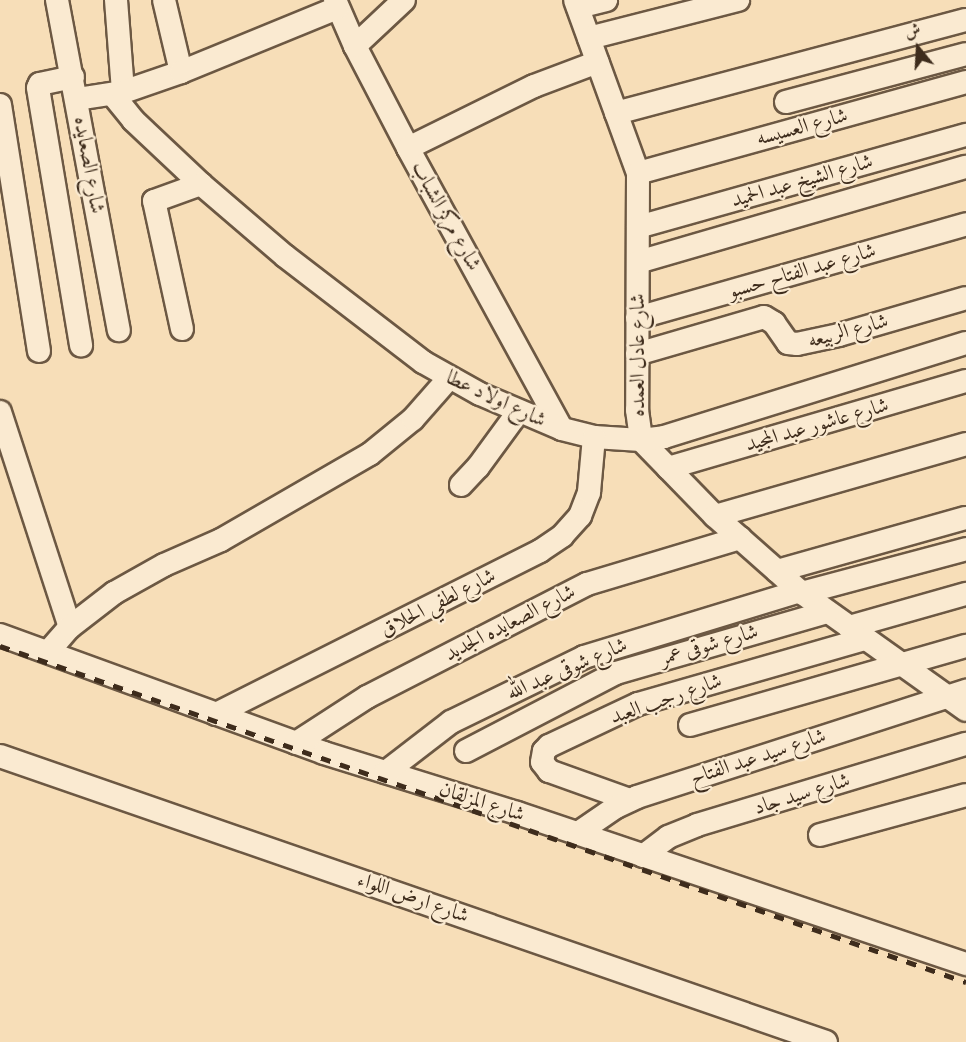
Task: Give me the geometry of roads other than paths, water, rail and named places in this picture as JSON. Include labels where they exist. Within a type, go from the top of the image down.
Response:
[{"type":"street","name":"شارع الصعايده","points":[[57,0],[119,330]]},
{"type":"street","points":[[116,0],[118,94]]},
{"type":"street","points":[[164,0],[181,72]]},
{"type":"street","points":[[354,46],[404,0]]},
{"type":"street","points":[[576,4],[606,0]]},
{"type":"street","points":[[589,38],[738,0]]},
{"type":"street","points":[[81,345],[38,88],[40,84],[118,94],[181,72],[336,4]]},
{"type":"street","name":"شارع مركز الشباب","points":[[336,4],[354,46],[408,148],[562,429]]},
{"type":"street","name":"شارع عادل العمده","points":[[576,4],[638,172],[637,410],[641,440],[715,516],[801,592],[900,665],[956,694],[966,710]]},
{"type":"street","points":[[616,113],[966,20]]},
{"type":"street","points":[[786,102],[966,54]]},
{"type":"street","points":[[408,148],[534,87],[598,62]]},
{"type":"street","name":"شارع العسيسه","points":[[638,172],[966,82]]},
{"type":"street","name":"شارع اولاد عطا","points":[[118,94],[133,120],[201,184],[285,256],[423,362],[449,378],[562,429],[594,437],[641,440],[664,437],[966,344]]},
{"type":"street","points":[[0,105],[6,177],[39,351]]},
{"type":"street","name":"شارع الشيخ عبد الحميد","points":[[638,227],[966,135]]},
{"type":"street","points":[[638,262],[966,167]]},
{"type":"street","points":[[182,328],[154,201],[201,184]]},
{"type":"street","name":"شارع عبد الفتاح حسبو","points":[[637,318],[966,224]]},
{"type":"street","name":"شارع الربيعه","points":[[637,354],[764,317],[771,320],[788,343],[797,344],[839,335],[966,298]]},
{"type":"street","points":[[48,652],[70,627],[114,593],[164,565],[221,540],[370,454],[413,419],[449,378]]},
{"type":"street","name":"شارع عاشور عبد المجيد","points":[[668,468],[966,381]]},
{"type":"street","points":[[460,485],[478,467],[519,411]]},
{"type":"street","points":[[0,412],[70,627]]},
{"type":"street","name":"شارع لطفي الحلاق","points":[[216,714],[540,551],[562,536],[580,516],[589,492],[594,437]]},
{"type":"street","points":[[715,516],[966,444]]},
{"type":"street","points":[[777,571],[966,518]]},
{"type":"street","name":"شارع الصعايده الجديد","points":[[296,743],[377,691],[587,584],[740,538]]},
{"type":"street","name":"شارع شوقى عبد الله","points":[[386,772],[451,722],[584,657],[801,592],[966,549]]},
{"type":"street","points":[[857,633],[966,594]]},
{"type":"street","name":"شارع شوقى عمر","points":[[466,752],[616,673],[827,612]]},
{"type":"street","name":"شارع رجب العبد","points":[[630,800],[549,771],[542,762],[544,751],[638,704],[857,633]]},
{"type":"street","name":"شارع المزلقان","points":[[0,635],[296,743],[578,833],[966,964]]},
{"type":"street","points":[[690,726],[966,646]]},
{"type":"street","name":"شارع سيد عبد الفتاح","points":[[578,833],[630,800],[956,694]]},
{"type":"street","name":"شارع سيد جاد","points":[[643,856],[668,837],[697,825],[966,744]]},
{"type":"street","name":"شارع ارض اللواء","points":[[0,756],[826,1042]]},
{"type":"street","points":[[820,836],[966,795]]},
{"type":"railway","points":[[0,646],[966,982]]}]
